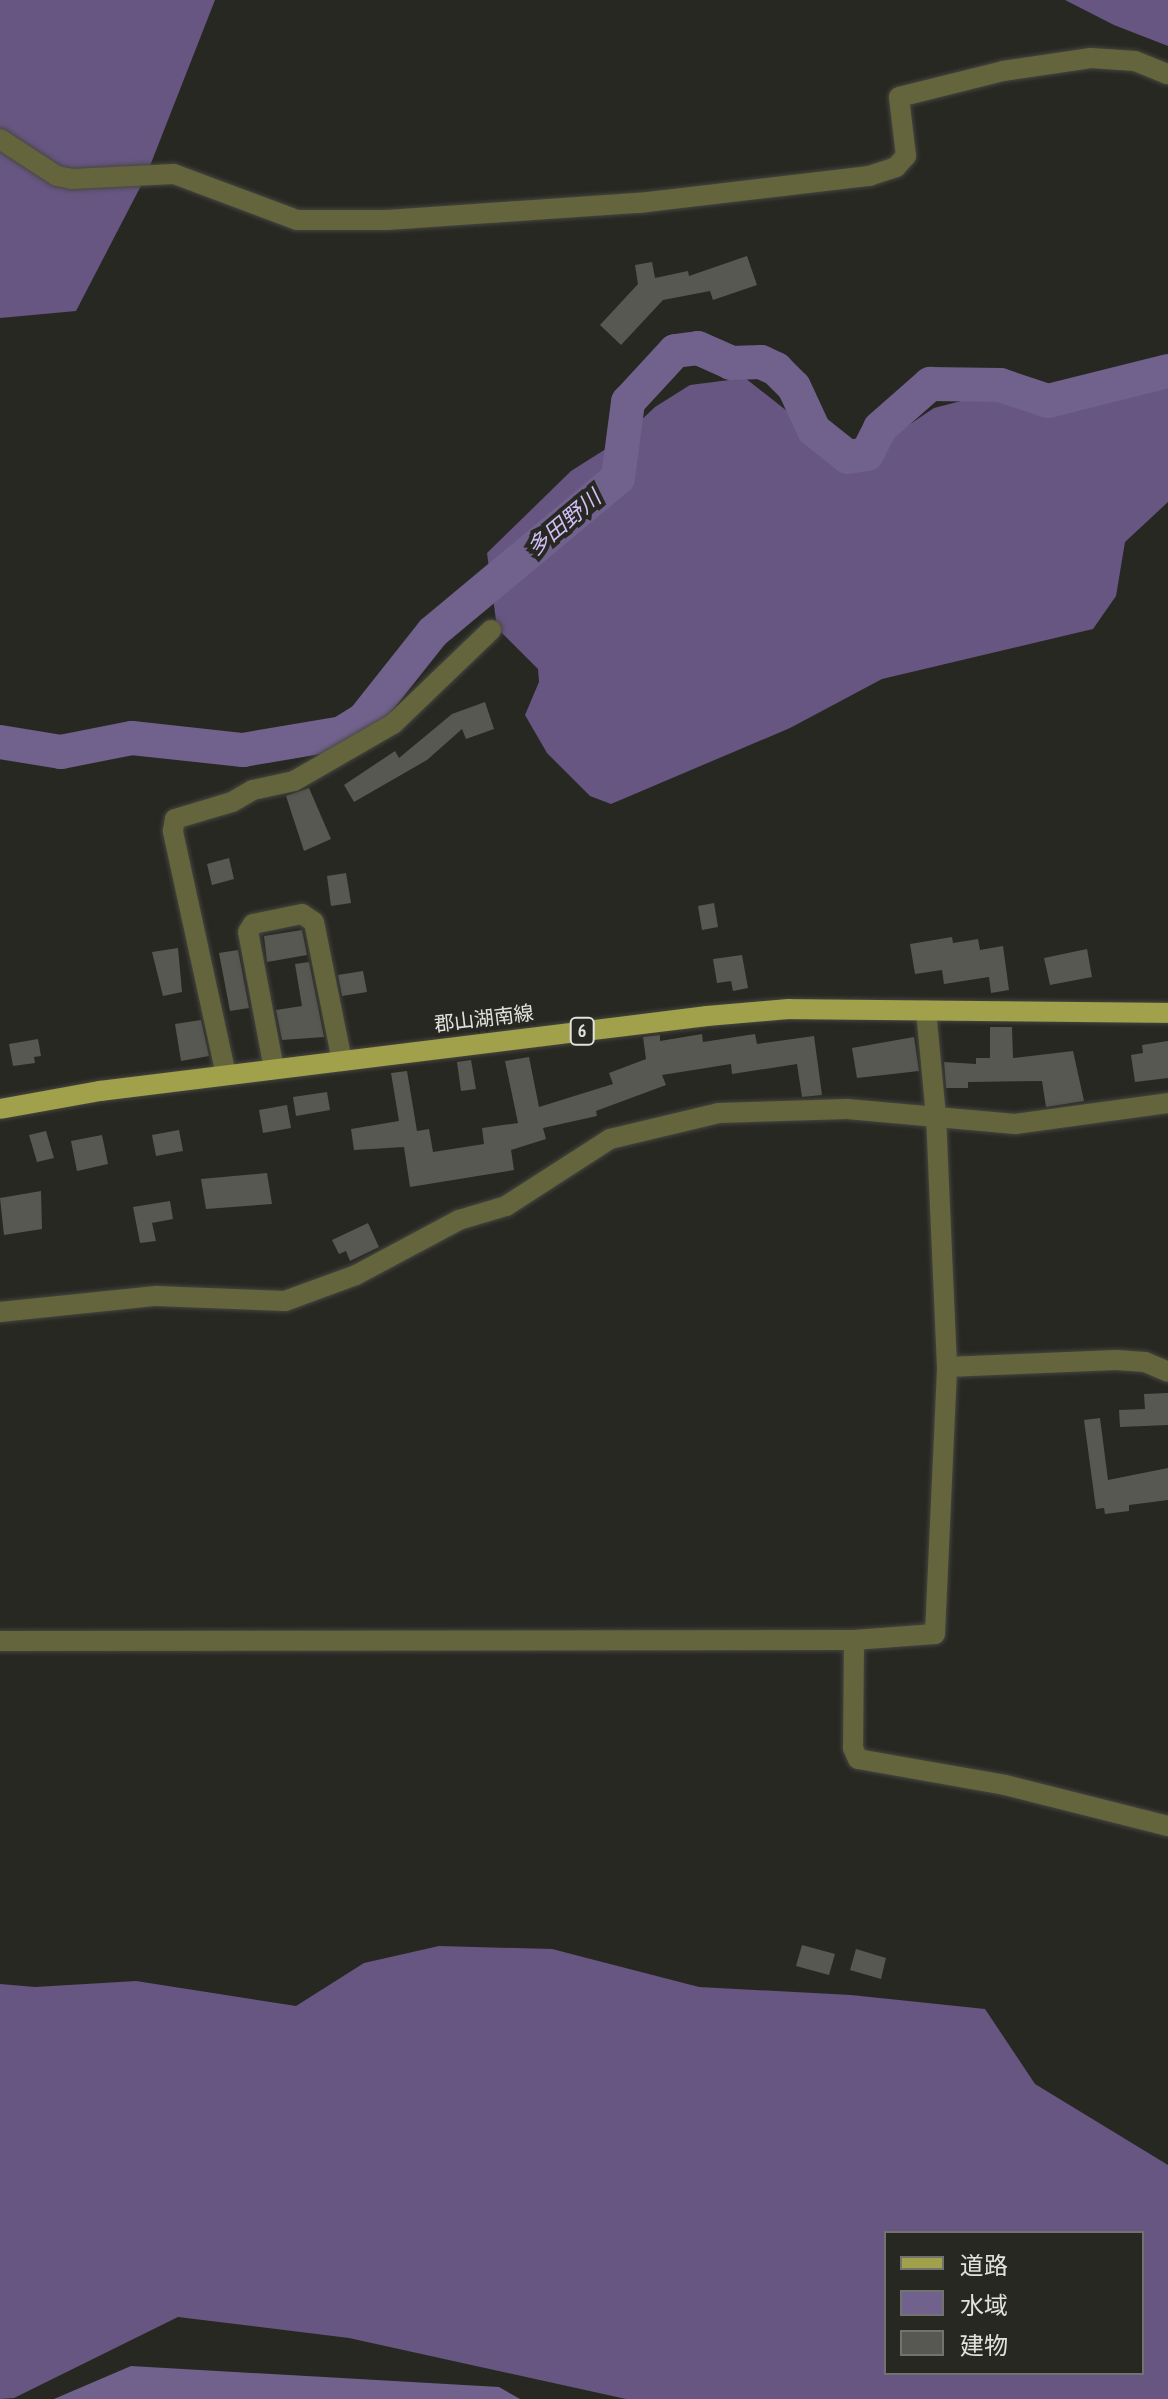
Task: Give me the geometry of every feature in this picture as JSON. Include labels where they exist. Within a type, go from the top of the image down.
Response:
[{"type":"main road","name":"郡山湖南線","points":[[0,1109],[226,1075],[707,1016],[789,1009],[1168,1013]]},
{"type":"street","points":[[0,139],[57,176],[72,179],[174,174],[297,220],[387,220],[653,201],[869,176],[896,167],[906,156],[899,97],[1003,71],[1091,58],[1135,61],[1168,74]]},
{"type":"street","points":[[226,1075],[173,831],[175,819],[294,781],[393,724],[491,630]]},
{"type":"street","points":[[274,1069],[248,932],[253,924],[302,914],[314,922],[342,1061]]},
{"type":"street","points":[[0,1641],[926,1638],[938,1626],[947,1367],[936,1116],[926,1010]]},
{"type":"street","points":[[0,1312],[156,1296],[285,1301],[356,1275],[440,1228],[506,1206],[591,1148],[634,1130],[719,1113],[784,1108],[936,1116],[1015,1124],[1168,1103]]},
{"type":"street","points":[[947,1367],[1116,1360],[1145,1362],[1168,1372]]},
{"type":"street","points":[[854,1640],[853,1748],[858,1759],[1005,1785],[1168,1826]]},
{"type":"shaded area","points":[[0,0],[215,0],[146,176],[76,311],[0,318]]},
{"type":"shaded area","points":[[1065,0],[1168,0],[1168,46],[1114,25]]},
{"type":"shaded area","points":[[1168,372],[1168,502],[1125,542],[1116,596],[1093,629],[882,679],[790,728],[611,804],[590,796],[547,753],[525,715],[539,682],[538,669],[497,628],[487,553],[571,471],[620,440],[655,407],[690,385],[745,378],[820,437],[885,441],[934,408],[973,398],[1011,404],[1125,396]]},
{"type":"shaded area","points":[[439,1946],[552,1949],[699,1987],[851,1995],[985,2009],[1035,2084],[1168,2165],[1168,2399],[626,2399],[349,2338],[178,2317],[14,2398],[0,2399],[0,1984],[35,1987],[136,1981],[296,2006],[364,1963]]},
{"type":"water","points":[[131,2366],[499,2387],[520,2399],[54,2399]]},
{"type":"building","points":[[747,256],[757,285],[713,300],[710,291],[663,300],[621,345],[600,325],[638,284],[635,265],[652,262],[655,278],[688,271],[689,276]]},
{"type":"building","points":[[485,702],[494,729],[466,739],[462,729],[427,760],[354,802],[344,785],[395,751],[399,758],[452,714]]},
{"type":"building","points":[[309,788],[331,839],[304,851],[286,796]]},
{"type":"building","points":[[229,858],[234,879],[212,885],[207,864]]},
{"type":"building","points":[[346,873],[351,903],[331,906],[327,876]]},
{"type":"building","points":[[714,903],[718,927],[702,930],[698,906]]},
{"type":"building","points":[[302,930],[307,955],[267,962],[264,936]]},
{"type":"building","points":[[952,937],[953,943],[978,939],[980,950],[1003,946],[1009,990],[991,993],[989,977],[944,984],[942,970],[915,974],[910,944]]},
{"type":"building","points":[[178,948],[182,992],[163,996],[152,952]]},
{"type":"building","points":[[1087,949],[1092,977],[1050,985],[1044,958]]},
{"type":"building","points":[[238,950],[249,1008],[230,1011],[219,953]]},
{"type":"building","points":[[742,955],[748,988],[733,991],[731,981],[717,983],[713,959]]},
{"type":"building","points":[[309,962],[324,1037],[282,1040],[276,1010],[302,1006],[295,964]]},
{"type":"building","points":[[363,971],[367,992],[342,996],[338,975]]},
{"type":"building","points":[[201,1020],[209,1056],[181,1061],[175,1024]]},
{"type":"building","points":[[990,1027],[1012,1027],[1013,1058],[1073,1051],[1084,1101],[1046,1107],[1042,1081],[968,1082],[968,1088],[946,1088],[944,1062],[976,1064],[976,1058],[990,1058]]},
{"type":"building","points":[[702,1034],[703,1042],[755,1034],[757,1044],[814,1036],[822,1095],[802,1097],[797,1064],[732,1074],[731,1064],[662,1075],[666,1085],[596,1111],[597,1116],[543,1128],[546,1139],[511,1150],[514,1170],[410,1187],[404,1147],[354,1150],[351,1129],[399,1121],[391,1073],[407,1071],[417,1131],[429,1129],[433,1152],[484,1144],[482,1128],[518,1123],[505,1061],[529,1057],[539,1107],[613,1084],[609,1073],[646,1059],[643,1037],[660,1035],[660,1041]]},
{"type":"building","points":[[914,1037],[919,1071],[857,1078],[852,1048]]},
{"type":"building","points":[[38,1039],[41,1056],[34,1057],[35,1063],[13,1066],[9,1044]]},
{"type":"building","points":[[1168,1041],[1168,1078],[1135,1082],[1131,1055],[1143,1053],[1142,1045]]},
{"type":"building","points":[[471,1060],[476,1089],[461,1091],[457,1062]]},
{"type":"building","points":[[327,1092],[330,1110],[296,1116],[293,1097]]},
{"type":"building","points":[[287,1105],[291,1128],[263,1133],[259,1110]]},
{"type":"building","points":[[179,1130],[183,1151],[156,1156],[152,1135]]},
{"type":"building","points":[[46,1131],[54,1158],[37,1162],[29,1135]]},
{"type":"building","points":[[102,1135],[108,1164],[77,1171],[71,1141]]},
{"type":"building","points":[[267,1173],[272,1204],[206,1209],[201,1179]]},
{"type":"building","points":[[41,1191],[42,1229],[4,1235],[0,1198]]},
{"type":"building","points":[[170,1201],[173,1219],[152,1223],[156,1241],[140,1243],[133,1207]]},
{"type":"building","points":[[368,1223],[379,1247],[350,1261],[346,1251],[339,1254],[332,1240]]},
{"type":"building","points":[[1168,1393],[1168,1425],[1120,1427],[1119,1410],[1145,1409],[1144,1394]]},
{"type":"building","points":[[1100,1418],[1108,1480],[1168,1468],[1168,1500],[1129,1505],[1129,1511],[1105,1514],[1104,1508],[1096,1509],[1084,1420]]},
{"type":"building","points":[[802,1945],[835,1954],[829,1975],[796,1966]]},
{"type":"building","points":[[856,1949],[886,1958],[881,1979],[850,1970]]},
{"type":"waterway","name":"多田野川","points":[[0,742],[61,752],[132,738],[243,750],[342,733],[364,719],[433,632],[618,478],[628,402],[675,351],[698,348],[731,363],[761,362],[776,369],[794,387],[814,430],[848,457],[867,454],[880,428],[930,384],[1000,385],[1048,401],[1168,371]]}]
